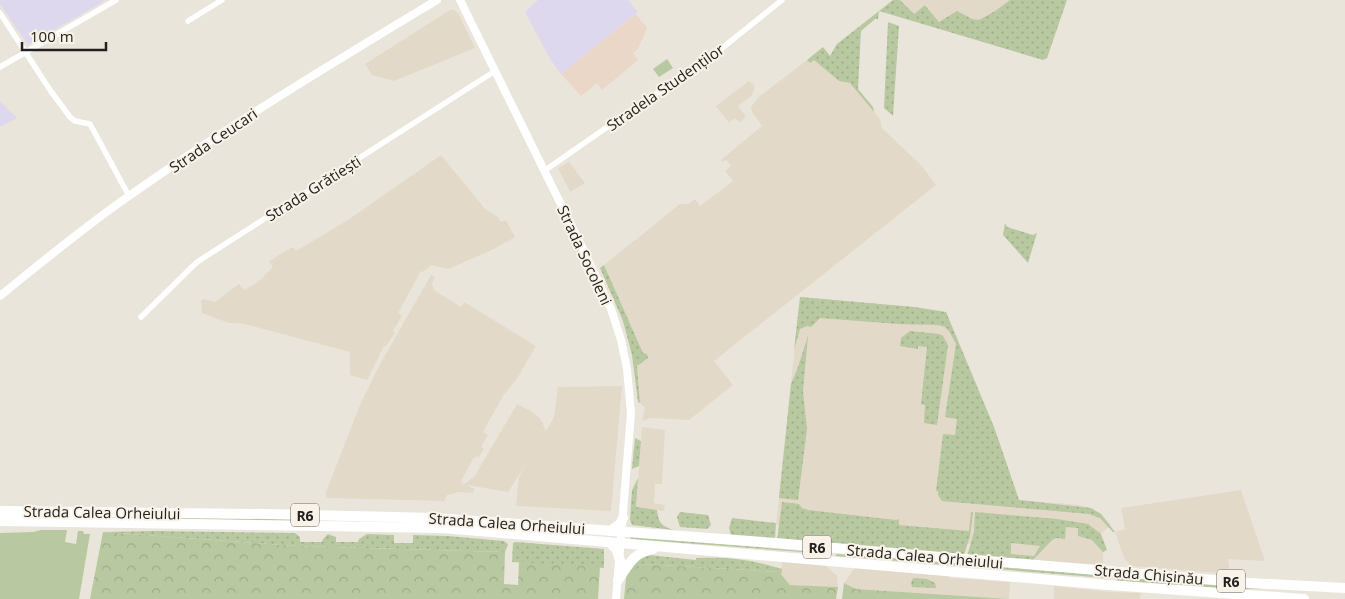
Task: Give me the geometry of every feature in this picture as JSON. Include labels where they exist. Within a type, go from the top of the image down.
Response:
[{"type":"highway","name":"Strada Calea Orheiului","points":[[0,511],[435,518],[610,530],[1012,563]]},
{"type":"highway","points":[[319,515],[319,526]]},
{"type":"highway","points":[[610,530],[620,524],[623,518]]},
{"type":"highway","name":"Strada Calea Orheiului","points":[[0,521],[443,528],[1012,576]]},
{"type":"highway","points":[[609,542],[617,550],[620,560]]},
{"type":"highway","points":[[618,580],[636,555],[643,551],[664,546]]},
{"type":"highway","points":[[826,560],[827,548]]},
{"type":"highway","name":"Strada Chișinău","points":[[1012,563],[1345,588]]},
{"type":"highway","points":[[1109,585],[1116,571]]},
{"type":"highway","name":"Strada Chișinău","points":[[1012,576],[1303,599]]},
{"type":"main road","name":"Strada Ceucari","points":[[0,296],[129,196],[240,120],[437,0]]},
{"type":"main road","name":"Strada Socoleni","points":[[460,0],[602,289],[617,325],[625,355],[631,412],[616,599]]},
{"type":"street","points":[[0,67],[116,0]]},
{"type":"street","points":[[188,21],[222,0]]},
{"type":"street","name":"Stradela Studenților","points":[[544,171],[649,98],[690,73],[782,0]]},
{"type":"street","points":[[0,13],[70,116],[75,121],[90,124],[129,196]]},
{"type":"street","name":"Strada Grătiești","points":[[141,317],[197,262],[495,71]]},
{"type":"shaded area","points":[[0,0],[106,0],[28,45],[0,4]]},
{"type":"shaded area","points":[[538,0],[628,0],[638,12],[561,74],[550,59],[525,12]]},
{"type":"shaded area","points":[[900,0],[1010,0],[979,20],[939,22],[926,5],[914,14]]},
{"type":"shaded area","points":[[450,10],[458,13],[475,48],[394,81],[372,75],[365,64]]},
{"type":"shaded area","points":[[636,14],[647,28],[638,49],[633,53],[638,60],[602,90],[597,83],[581,96],[561,74]]},
{"type":"shaded area","points":[[814,59],[839,81],[850,83],[880,119],[882,128],[922,166],[936,185],[714,361],[733,385],[689,420],[651,418],[642,421],[645,408],[640,403],[637,366],[647,354],[643,354],[604,265],[680,204],[688,204],[695,199],[700,206],[733,181],[725,171],[731,166],[726,160],[723,162],[721,160],[762,126],[752,112],[751,107],[760,96],[807,60],[810,63]]},
{"type":"shaded area","points":[[749,81],[755,86],[752,95],[738,106],[746,116],[740,123],[735,118],[729,123],[716,106]]},
{"type":"shaded area","points":[[0,101],[17,118],[0,127]]},
{"type":"shaded area","points":[[441,155],[485,209],[498,217],[501,222],[506,220],[515,237],[494,249],[448,269],[431,265],[423,272],[421,271],[398,313],[402,316],[393,331],[395,333],[386,346],[384,346],[367,380],[350,375],[350,352],[241,323],[229,323],[202,313],[201,301],[204,299],[215,302],[239,284],[244,290],[257,283],[273,267],[269,262],[280,254],[293,247],[296,251],[348,220]]},
{"type":"shaded area","points":[[569,162],[585,183],[570,192],[558,168]]},
{"type":"shaded area","points":[[431,275],[435,277],[432,284],[434,290],[461,307],[464,302],[536,346],[518,377],[503,396],[483,432],[488,435],[481,447],[484,449],[479,457],[477,456],[473,459],[461,481],[463,485],[474,477],[517,404],[540,418],[546,431],[554,417],[558,387],[622,386],[611,511],[516,506],[519,477],[526,464],[508,492],[467,485],[474,489],[473,493],[459,492],[447,495],[444,501],[326,498],[326,492],[360,405],[380,364]]},
{"type":"shaded area","points":[[800,297],[914,307],[946,312],[994,427],[1019,500],[1080,505],[1091,508],[1101,514],[1111,525],[1095,539],[1103,552],[1103,565],[1033,560],[1037,556],[1010,554],[1010,548],[776,525]]},
{"type":"shaded area","points":[[642,427],[665,430],[662,484],[655,484],[654,503],[665,505],[664,511],[636,508]]},
{"type":"shaded area","points":[[1241,490],[1265,561],[1228,559],[1230,574],[1131,566],[1124,558],[1115,532],[1125,529],[1121,508]]},
{"type":"shaded area","points":[[782,561],[820,564],[827,567],[837,576],[838,587],[790,585],[781,575]]},
{"type":"shaded area","points":[[857,567],[944,574],[951,578],[1010,582],[1009,599],[856,589],[844,583]]},
{"type":"shaded area","points":[[1054,586],[1141,593],[1140,599],[1054,599]]},
{"type":"green space","points":[[893,0],[900,0],[914,14],[925,5],[939,22],[957,11],[972,19],[979,20],[1010,0],[1067,0],[1047,58],[1043,60],[879,11]]},
{"type":"green space","points":[[879,11],[878,19],[875,19],[861,31],[858,89],[873,107],[874,112],[850,83],[839,81],[814,60],[810,63],[807,60],[823,47],[830,56],[837,44]]},
{"type":"green space","points":[[888,22],[899,26],[893,116],[884,108]]},
{"type":"green space","points":[[667,59],[673,68],[659,77],[653,69]]},
{"type":"green space","points":[[1005,223],[1007,227],[1033,235],[1037,233],[1028,263],[1003,235]]},
{"type":"green space","points":[[604,265],[643,353],[647,354],[648,358],[637,366],[640,403],[638,402],[632,355],[623,321],[600,268]]},
{"type":"green space","points":[[800,297],[914,307],[946,312],[994,427],[1019,500],[1091,508],[1101,514],[1115,532],[1100,518],[1089,514],[942,501],[938,491],[936,491],[943,434],[955,435],[957,419],[945,417],[956,344],[949,331],[945,327],[938,325],[820,318],[811,327],[807,326],[800,329],[794,350]]},
{"type":"green space","points":[[910,331],[939,334],[943,336],[948,345],[937,425],[924,423],[925,405],[921,404],[927,347],[918,346],[918,349],[900,346],[901,338]]},
{"type":"green space","points":[[808,336],[803,391],[807,429],[798,500],[779,498],[791,384]]},
{"type":"green space","points":[[635,438],[641,441],[639,466],[632,469]]},
{"type":"green space","points":[[638,478],[636,507],[657,510],[661,523],[674,530],[632,525],[630,520],[632,490]]},
{"type":"green space","points":[[782,502],[799,504],[802,508],[808,510],[899,519],[899,525],[969,531],[971,512],[973,513],[970,536],[964,555],[777,540]]},
{"type":"green space","points":[[680,512],[708,515],[711,525],[707,529],[680,527],[677,517]]},
{"type":"green space","points":[[975,512],[1057,519],[1088,524],[1101,534],[1107,550],[1103,552],[1092,540],[1078,536],[1078,528],[1066,527],[1065,539],[1056,538],[1052,540],[1033,560],[967,556],[974,532]],"holes":[[[1011,543],[1040,546],[1034,556],[1011,554]]]},
{"type":"green space","points":[[27,517],[316,519],[317,521]]},
{"type":"green space","points":[[732,518],[776,523],[775,540],[731,535],[729,528]]},
{"type":"green space","points":[[67,530],[65,542],[76,544],[78,531],[90,534],[79,599],[0,599],[0,533]]},
{"type":"green space","points":[[103,532],[295,533],[300,537],[300,542],[322,542],[328,534],[336,537],[336,542],[358,542],[359,539],[367,534],[394,535],[394,543],[413,543],[413,535],[448,536],[504,541],[508,544],[505,552],[297,546]]},
{"type":"green space","points":[[103,532],[297,546],[505,552],[504,584],[518,585],[519,562],[600,567],[598,599],[90,599]]},
{"type":"green space","points":[[630,537],[815,553],[631,539]]},
{"type":"green space","points":[[513,543],[604,549],[604,568],[512,562]]},
{"type":"green space","points":[[837,554],[1109,575],[1106,578],[835,556]]},
{"type":"green space","points":[[649,555],[696,560],[696,558],[739,559],[782,569],[781,575],[779,572],[643,564],[638,569],[627,569],[634,559]]},
{"type":"green space","points":[[643,564],[779,572],[790,585],[838,587],[836,599],[624,599],[627,569],[638,569]]},
{"type":"green space","points":[[1120,576],[1263,589],[1216,588],[1115,581]]},
{"type":"green space","points":[[913,578],[927,579],[935,583],[936,588],[912,587]]},
{"type":"green space","points":[[844,583],[856,589],[1009,599],[842,599]]}]
